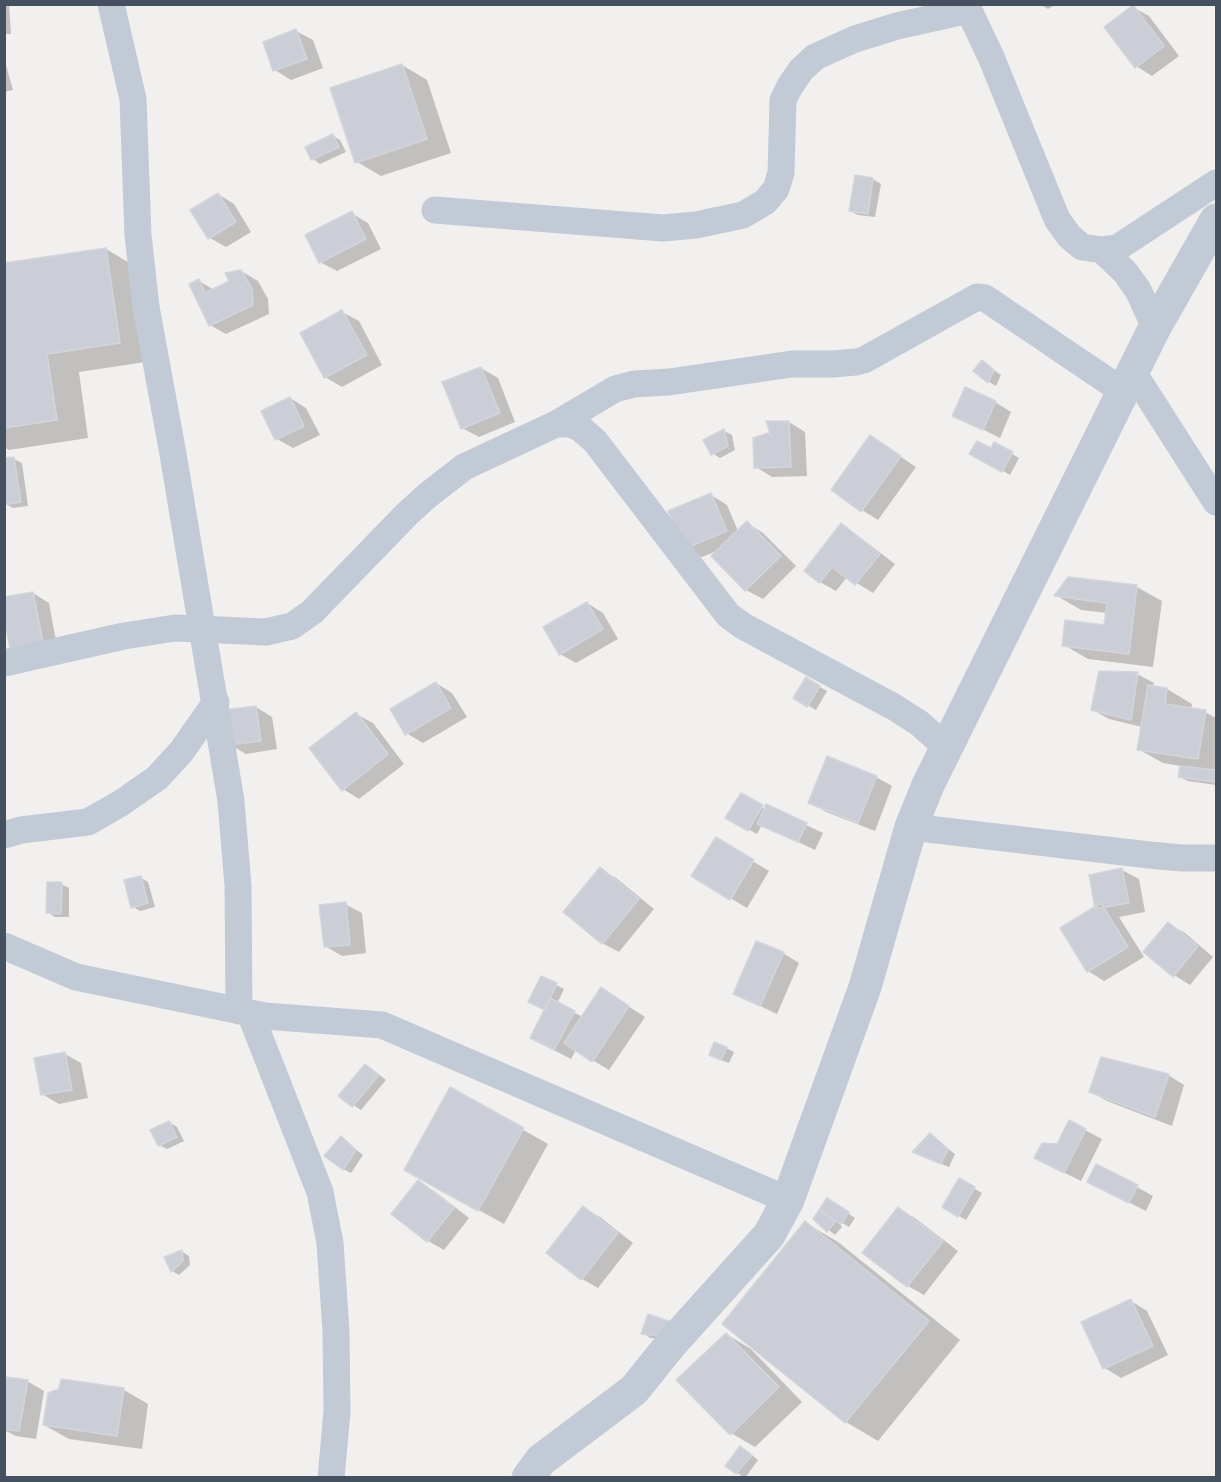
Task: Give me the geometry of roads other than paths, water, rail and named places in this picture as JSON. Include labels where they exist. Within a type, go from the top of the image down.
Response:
[{"type":"street","points":[[111,4],[134,99],[138,235],[146,307],[216,702],[232,812],[244,1012],[320,1192],[328,1233],[336,1332],[337,1411],[332,1478]]},
{"type":"street","points":[[435,210],[663,228],[696,225],[743,215],[765,202],[776,189],[781,173],[783,100],[801,70],[815,57],[855,39],[968,7],[991,57],[1057,219],[1069,236],[1082,247],[1102,250],[1117,248],[1216,183]]},
{"type":"street","points":[[528,1478],[541,1460],[634,1390],[671,1344],[769,1234],[788,1200],[865,987],[911,827],[945,746],[1155,327],[1216,220]]},
{"type":"street","points":[[1102,250],[1125,272],[1138,290],[1155,327]]},
{"type":"street","points":[[4,663],[124,636],[175,628],[266,632],[292,626],[312,612],[407,514],[464,467],[556,424],[615,389],[634,384],[680,380],[792,364],[833,364],[864,360],[977,297],[985,298],[1129,382],[1216,502]]},
{"type":"street","points":[[556,424],[571,424],[595,441],[728,615],[743,626],[894,707],[919,723],[945,746]]},
{"type":"street","points":[[4,835],[21,830],[88,822],[121,803],[157,778],[181,752],[216,702]]},
{"type":"street","points":[[911,827],[1149,855],[1216,858]]},
{"type":"street","points":[[4,946],[76,977],[265,1016],[382,1025],[788,1200]]}]
